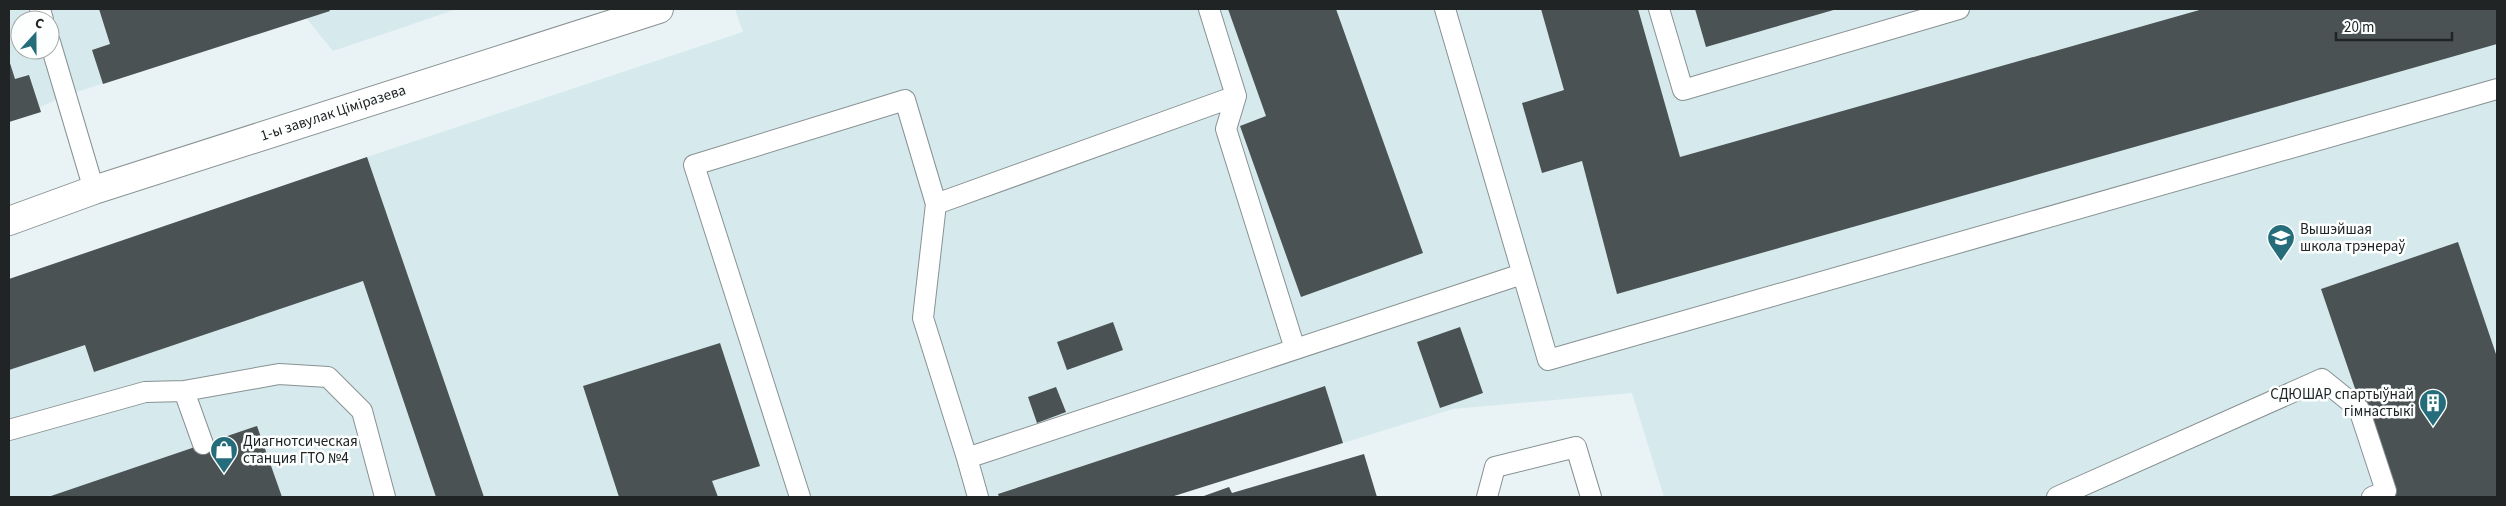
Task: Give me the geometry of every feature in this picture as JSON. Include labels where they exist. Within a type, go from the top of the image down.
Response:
[{"type":"street","name":"1-ы завулак Ціміразева","points":[[9,220],[94,190],[659,9]]},
{"type":"lane","points":[[1209,9],[1236,96],[1226,129],[1295,349]]},
{"type":"lane","points":[[1445,9],[1548,360],[2497,89]]},
{"type":"lane","points":[[1659,9],[1683,90],[1959,9]]},
{"type":"lane","points":[[55,60],[94,190]]},
{"type":"lane","points":[[936,204],[1236,96]]},
{"type":"lane","points":[[800,497],[694,165],[905,100],[936,204],[923,318],[978,497]]},
{"type":"lane","points":[[967,458],[1522,274]]},
{"type":"lane","points":[[9,430],[144,392],[184,391],[279,374],[328,377],[362,411],[385,497]]},
{"type":"lane","points":[[2065,496],[2322,379],[2359,409],[2386,491],[2372,497]]},
{"type":"lane","points":[[184,391],[203,444]]},
{"type":"lane","points":[[1487,497],[1496,467],[1576,447],[1591,497]]},
{"type":"shaded area","points":[[9,9],[457,9],[333,51],[306,18],[67,95],[40,107],[41,112],[9,122]]},
{"type":"shaded area","points":[[735,9],[2497,9],[2497,497],[1664,497],[1632,393],[1453,409],[1343,443],[1324,386],[998,494],[999,497],[9,497],[9,279],[743,32]]},
{"type":"building","points":[[99,9],[329,9],[330,11],[103,84],[92,50],[110,44]]},
{"type":"building","points":[[1228,9],[1336,9],[1423,253],[1301,297],[1240,126],[1266,116]]},
{"type":"building","points":[[1541,9],[1638,9],[1680,157],[2203,9],[2497,9],[2497,44],[1617,294],[1582,161],[1542,173],[1522,103],[1564,90]]},
{"type":"building","points":[[1695,9],[1837,9],[1706,47]]},
{"type":"building","points":[[9,60],[15,79],[29,75],[41,112],[9,122]]},
{"type":"building","points":[[367,157],[484,497],[436,497],[363,281],[94,372],[85,345],[9,370],[9,279]]},
{"type":"building","name":"СДЮШАР спартыўнай гімнастыкі","points":[[2458,242],[2497,357],[2497,497],[2392,497],[2321,289]]},
{"type":"building","points":[[1113,322],[1123,350],[1067,370],[1057,342]]},
{"type":"building","points":[[1460,327],[1483,393],[1440,408],[1417,342]]},
{"type":"building","points":[[720,343],[760,466],[712,481],[718,497],[619,497],[583,386]]},
{"type":"building","points":[[1325,386],[1343,443],[1171,497],[999,497],[998,494]]},
{"type":"building","points":[[1056,387],[1066,412],[1037,423],[1028,397]]},
{"type":"building","points":[[257,426],[282,497],[48,497]]},
{"type":"building","points":[[1364,454],[1377,497],[1201,497],[1229,487],[1232,493]]},
{"type":"place","name":"Вышэйшая школа трэнераў","points":[[2281,262]]},
{"type":"place","name":"СДЮШАР спартыўнай гімнастыкі","points":[[2433,427]]},
{"type":"place","name":"Диагнотсическая станция ГТО №4","points":[[224,474]]}]
